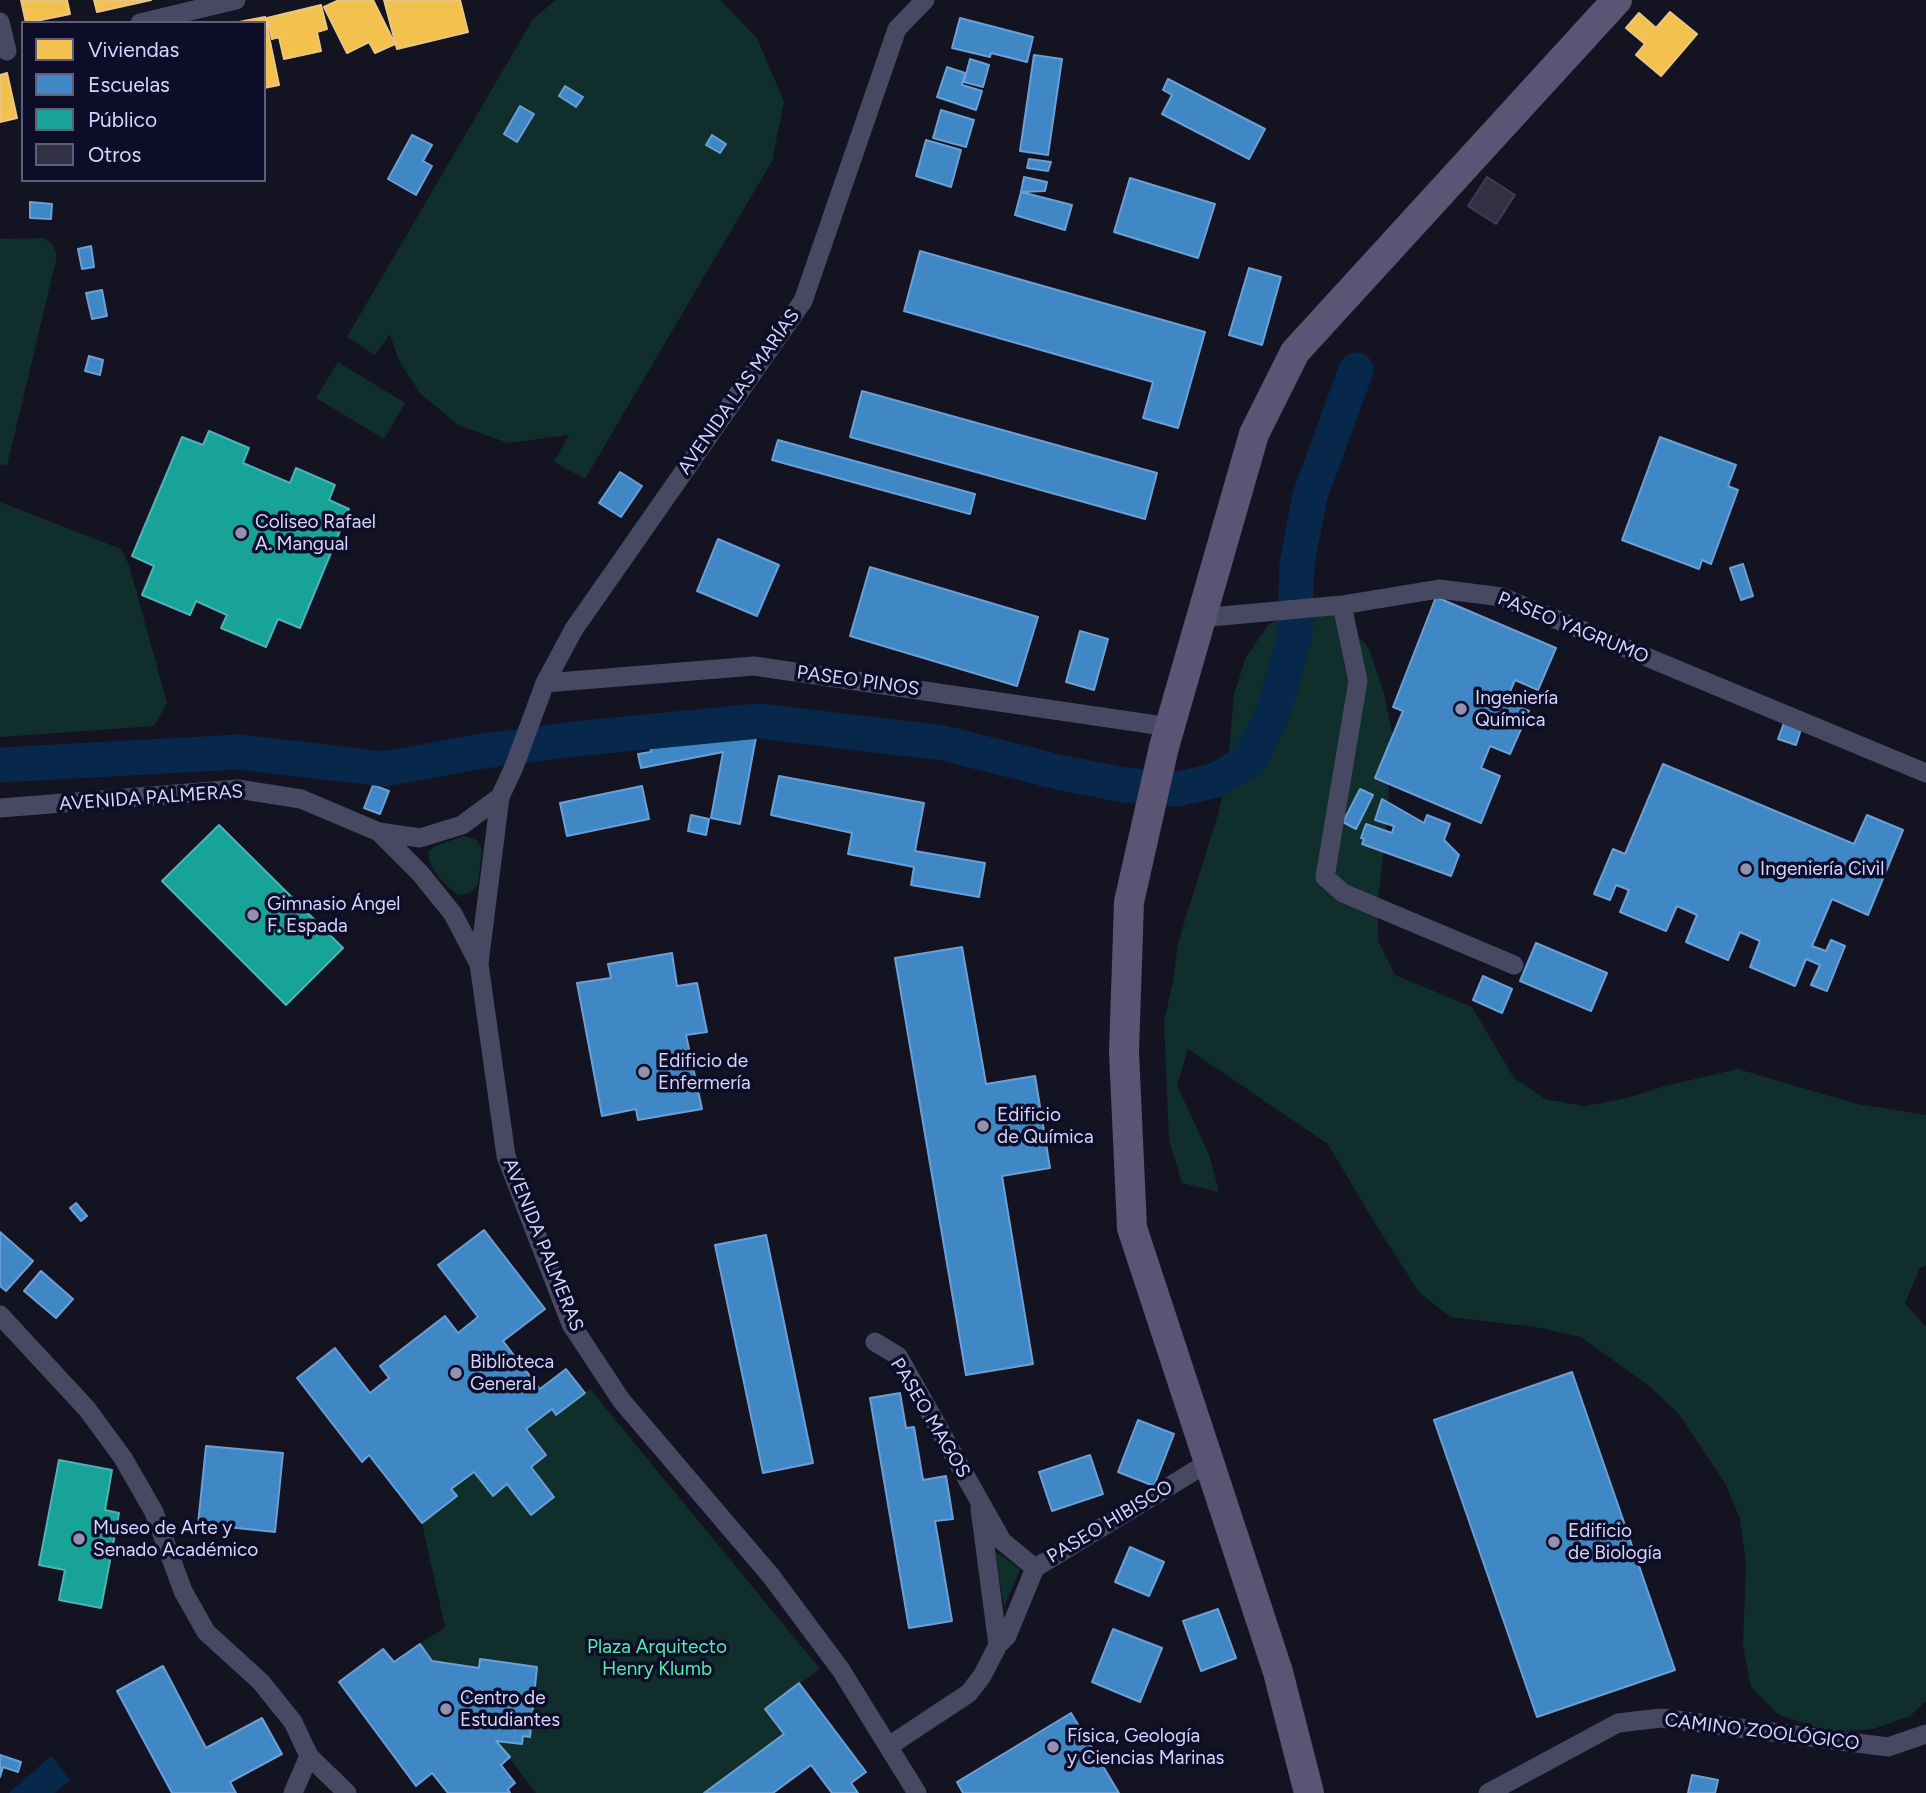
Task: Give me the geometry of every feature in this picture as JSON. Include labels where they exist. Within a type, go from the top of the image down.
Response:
[{"type":"main road","points":[[1309,1793],[1278,1672],[1132,1228],[1125,1024],[1129,902],[1167,737],[1254,434],[1294,352],[1618,0]]},
{"type":"street","points":[[148,21],[236,0]]},
{"type":"street","name":"AVENIDA LAS MARÍAS","points":[[500,797],[545,683],[574,629],[803,300],[897,29],[925,0]]},
{"type":"street","points":[[0,22],[10,50]]},
{"type":"street","name":"PASEO YAGRUMO","points":[[1200,618],[1342,605],[1439,589],[1502,597],[1926,774]]},
{"type":"street","points":[[1342,605],[1358,681],[1325,877],[1343,893],[1514,965]]},
{"type":"street","name":"PASEO PINOS","points":[[545,683],[754,666],[1167,737]]},
{"type":"street","name":"AVENIDA PALMERAS","points":[[0,808],[238,789],[302,799],[379,832],[420,838],[462,825],[500,797]]},
{"type":"street","points":[[479,964],[500,797]]},
{"type":"street","name":"AVENIDA PALMERAS","points":[[379,832],[420,873],[453,914],[479,964],[506,1156],[571,1324],[621,1400],[771,1576],[841,1670],[917,1793]]},
{"type":"street","points":[[0,1315],[87,1409],[123,1458],[153,1512],[183,1591],[206,1632],[261,1682],[293,1722],[309,1756],[347,1793]]},
{"type":"street","name":"PASEO MAGOS","points":[[875,1342],[898,1356],[1002,1541],[1035,1568]]},
{"type":"street","name":"PASEO HIBISCO","points":[[889,1746],[969,1693],[982,1676],[998,1645],[1007,1636],[1035,1568],[1209,1462]]},
{"type":"street","name":"PASEO MAGOS","points":[[979,1501],[998,1645]]},
{"type":"street","name":"CAMINO ZOOLÓGICO","points":[[1489,1793],[1618,1723],[1661,1718],[1888,1746],[1926,1734]]},
{"type":"street","points":[[293,1793],[309,1756]]},
{"type":"green space","points":[[556,0],[720,0],[757,38],[784,102],[772,161],[585,479],[554,462],[569,435],[508,443],[458,425],[420,393],[399,361],[390,334],[375,355],[347,337],[533,19]]},
{"type":"green space","points":[[44,238],[53,245],[57,256],[7,466],[0,464],[0,239]]},
{"type":"green space","points":[[338,362],[405,403],[384,439],[316,398]]},
{"type":"green space","points":[[0,502],[121,549],[129,565],[167,703],[154,726],[0,737]]},
{"type":"green space","points":[[1304,609],[1342,617],[1369,649],[1384,693],[1392,733],[1387,820],[1378,900],[1378,941],[1395,975],[1472,1007],[1514,1078],[1545,1099],[1585,1106],[1738,1069],[1857,1104],[1926,1115],[1926,1265],[1920,1268],[1905,1303],[1926,1327],[1926,1701],[1910,1716],[1873,1729],[1831,1732],[1779,1715],[1751,1687],[1743,1646],[1746,1563],[1740,1519],[1725,1483],[1679,1414],[1648,1385],[1581,1337],[1535,1327],[1450,1317],[1419,1292],[1328,1144],[1188,1049],[1177,1085],[1209,1155],[1219,1192],[1182,1183],[1169,1140],[1164,1021],[1178,943],[1218,814],[1227,776],[1234,694],[1246,657],[1269,624]]},
{"type":"green space","points":[[464,836],[477,840],[482,851],[478,884],[470,893],[458,895],[434,870],[428,852],[435,846]]},
{"type":"green space","name":"Plaza Arquitecto Henry Klumb","points":[[590,1389],[820,1669],[765,1709],[784,1734],[704,1793],[536,1793],[496,1741],[522,1744],[523,1736],[530,1737],[537,1667],[480,1659],[479,1668],[432,1661],[420,1644],[445,1627],[422,1523],[456,1497],[451,1489],[474,1472],[492,1496],[507,1484],[531,1514],[531,1467],[546,1455],[526,1429],[552,1409],[557,1415]]},
{"type":"green space","points":[[995,1551],[1020,1569],[1004,1607]]},
{"type":"water","points":[[51,1756],[70,1780],[55,1793],[9,1793]]},
{"type":"building: Viviendas","points":[[21,0],[67,0],[70,14],[26,21]]},
{"type":"building: Viviendas","points":[[94,0],[151,0],[97,12]]},
{"type":"building: Viviendas","points":[[339,0],[373,0],[395,44],[375,53],[369,42],[347,53],[324,7]]},
{"type":"building: Viviendas","points":[[384,0],[460,0],[468,32],[397,49]]},
{"type":"building: Viviendas","points":[[321,5],[327,29],[317,32],[321,51],[284,59],[279,37],[272,39],[267,18]]},
{"type":"building: Viviendas","points":[[1670,12],[1697,34],[1661,76],[1636,55],[1645,44],[1626,28],[1639,13],[1656,28]]},
{"type":"building: Viviendas","points":[[265,17],[266,21],[244,21]]},
{"type":"building: Viviendas","points":[[266,22],[279,85],[266,88]]},
{"type":"building: Viviendas","points":[[7,73],[17,118],[0,122],[0,75]]},
{"type":"building: Escuelas","points":[[960,18],[1033,37],[1027,62],[991,53],[990,57],[952,48]]},
{"type":"building: Escuelas","points":[[1034,55],[1062,59],[1048,155],[1020,151]]},
{"type":"building: Escuelas","points":[[970,59],[989,65],[983,87],[964,82]]},
{"type":"building: Escuelas","points":[[947,67],[965,73],[962,85],[982,91],[976,110],[937,97]]},
{"type":"building: Escuelas","points":[[1168,79],[1265,129],[1249,159],[1162,114],[1172,95],[1163,90]]},
{"type":"building: Escuelas","points":[[565,86],[583,97],[576,107],[559,96]]},
{"type":"building: Escuelas","points":[[520,106],[534,114],[517,142],[504,134]]},
{"type":"building: Escuelas","points":[[941,110],[974,120],[966,147],[933,138]]},
{"type":"building: Escuelas","points":[[412,135],[432,145],[423,161],[432,166],[416,195],[388,179]]},
{"type":"building: Escuelas","points":[[712,135],[726,144],[720,153],[706,145]]},
{"type":"building: Escuelas","points":[[926,140],[961,150],[951,187],[916,176]]},
{"type":"building: Escuelas","points":[[1029,159],[1051,162],[1048,171],[1027,168]]},
{"type":"building: Escuelas","points":[[1024,177],[1047,182],[1045,191],[1021,192]]},
{"type":"building: Escuelas","points":[[1130,178],[1215,204],[1198,258],[1114,232]]},
{"type":"building: Escuelas","points":[[1021,192],[1072,205],[1065,230],[1015,215]]},
{"type":"building: Escuelas","points":[[30,202],[52,204],[51,219],[30,218]]},
{"type":"building: Escuelas","points":[[91,246],[94,267],[82,269],[78,249]]},
{"type":"building: Escuelas","points":[[920,251],[1205,332],[1178,428],[1143,418],[1153,382],[904,311]]},
{"type":"building: Escuelas","points":[[1249,268],[1281,277],[1262,345],[1229,335]]},
{"type":"building: Escuelas","points":[[102,290],[107,316],[92,319],[86,293]]},
{"type":"building: Escuelas","points":[[89,356],[103,360],[100,375],[85,371]]},
{"type":"building: Escuelas","points":[[862,391],[1157,473],[1145,519],[850,437]]},
{"type":"building: Escuelas","points":[[1660,437],[1736,465],[1728,486],[1738,490],[1711,564],[1702,560],[1699,569],[1622,540]]},
{"type":"building: Escuelas","points":[[778,440],[975,494],[970,514],[772,460]]},
{"type":"building: Escuelas","points":[[620,472],[642,486],[621,517],[599,503]]},
{"type":"building: Escuelas","points":[[718,539],[779,565],[757,616],[697,591]]},
{"type":"building: Escuelas","points":[[1743,564],[1753,596],[1741,600],[1730,568]]},
{"type":"building: Escuelas","points":[[870,567],[1038,617],[1017,686],[850,636]]},
{"type":"building: Escuelas","name":"Ingeniería Química","points":[[1436,597],[1556,648],[1538,690],[1515,680],[1506,701],[1529,711],[1510,754],[1490,746],[1481,768],[1500,776],[1481,823],[1375,778],[1403,711],[1393,707]]},
{"type":"building: Escuelas","points":[[1080,631],[1108,639],[1094,690],[1066,682]]},
{"type":"building: Escuelas","points":[[1784,723],[1801,729],[1796,745],[1778,739]]},
{"type":"building: Escuelas","points":[[723,730],[756,737],[740,824],[711,818],[723,752],[641,768],[638,754],[651,752],[650,744]]},
{"type":"building: Escuelas","name":"Ingeniería Civil","points":[[1663,764],[1854,844],[1867,815],[1903,830],[1868,915],[1832,899],[1812,946],[1826,951],[1831,940],[1845,946],[1827,991],[1811,985],[1820,965],[1806,959],[1795,986],[1750,967],[1760,941],[1740,932],[1728,960],[1686,942],[1697,915],[1677,906],[1666,931],[1620,912],[1629,890],[1616,885],[1610,900],[1594,894],[1613,849],[1625,854]]},
{"type":"building: Escuelas","points":[[779,776],[924,803],[915,851],[985,863],[979,897],[911,885],[914,867],[848,854],[852,833],[771,815]]},
{"type":"building: Escuelas","points":[[373,785],[389,791],[380,814],[364,808]]},
{"type":"building: Escuelas","points":[[642,786],[649,819],[567,836],[560,803]]},
{"type":"building: Escuelas","points":[[1360,789],[1373,795],[1356,829],[1343,822]]},
{"type":"building: Escuelas","points":[[1382,799],[1424,823],[1427,815],[1450,824],[1444,840],[1459,855],[1451,876],[1362,844],[1364,839],[1361,838],[1366,824],[1392,833],[1394,826],[1375,820]]},
{"type":"building: Escuelas","points":[[691,815],[709,819],[706,835],[688,831]]},
{"type":"building: Escuelas","points":[[1536,943],[1607,973],[1591,1011],[1520,981]]},
{"type":"building: Escuelas","name":"Edificio de Química","points":[[962,947],[986,1084],[1035,1076],[1050,1168],[1002,1176],[1033,1364],[966,1375],[895,958]]},
{"type":"building: Escuelas","name":"Edificio de Enfermería","points":[[672,953],[677,986],[697,983],[707,1032],[686,1035],[702,1109],[638,1120],[636,1109],[602,1116],[577,983],[611,978],[608,964]]},
{"type":"building: Escuelas","points":[[1483,976],[1512,989],[1502,1013],[1473,1000]]},
{"type":"building: Escuelas","points":[[76,1203],[87,1216],[81,1221],[70,1208]]},
{"type":"building: Escuelas","name":"Biblioteca General","points":[[484,1230],[545,1309],[503,1341],[540,1389],[566,1369],[585,1393],[556,1415],[552,1409],[526,1429],[546,1455],[531,1467],[554,1497],[531,1515],[507,1484],[493,1496],[474,1472],[451,1489],[457,1496],[422,1523],[369,1455],[362,1462],[297,1378],[335,1348],[370,1393],[389,1378],[380,1366],[445,1316],[458,1333],[478,1317],[438,1265]]},
{"type":"building: Escuelas","points":[[0,1232],[33,1261],[6,1291],[0,1286]]},
{"type":"building: Escuelas","points":[[766,1235],[813,1463],[763,1473],[715,1245]]},
{"type":"building: Escuelas","points":[[41,1271],[73,1299],[56,1318],[24,1291]]},
{"type":"building: Escuelas","name":"Edificio de Biología","points":[[1572,1372],[1675,1670],[1537,1717],[1434,1420]]},
{"type":"building: Escuelas","points":[[900,1393],[906,1428],[914,1427],[923,1480],[946,1476],[953,1519],[935,1521],[952,1621],[909,1628],[870,1398]]},
{"type":"building: Escuelas","points":[[1138,1420],[1174,1434],[1154,1486],[1118,1472]]},
{"type":"building: Escuelas","points":[[206,1446],[283,1453],[275,1532],[198,1524]]},
{"type":"building: Escuelas","points":[[1090,1455],[1103,1494],[1052,1511],[1039,1472]]},
{"type":"building: Escuelas","points":[[1130,1547],[1164,1562],[1149,1596],[1115,1582]]},
{"type":"building: Escuelas","points":[[1218,1609],[1236,1658],[1201,1671],[1183,1621]]},
{"type":"building: Escuelas","points":[[1113,1629],[1162,1648],[1140,1702],[1092,1682]]},
{"type":"building: Escuelas","name":"Centro de Estudiantes","points":[[420,1644],[432,1661],[479,1668],[480,1659],[537,1667],[530,1737],[523,1736],[522,1744],[496,1741],[510,1757],[501,1765],[515,1783],[508,1789],[510,1793],[448,1793],[432,1773],[416,1786],[339,1682],[383,1649],[394,1662]]},
{"type":"building: Escuelas","points":[[163,1666],[206,1748],[262,1718],[282,1754],[230,1782],[236,1793],[172,1793],[117,1691]]},
{"type":"building: Escuelas","points":[[799,1683],[866,1772],[851,1783],[858,1793],[832,1793],[811,1765],[773,1793],[704,1793],[784,1734],[765,1709]]},
{"type":"building: Escuelas","name":"Física, Geología y Ciencias Marinas","points":[[1071,1713],[1119,1793],[963,1793],[957,1782]]},
{"type":"building: Escuelas","points":[[0,1755],[21,1762],[18,1772],[3,1767],[0,1777]]},
{"type":"building: Escuelas","points":[[1692,1775],[1718,1780],[1715,1793],[1688,1793]]},
{"type":"building: Público","name":"Coliseo Rafael A. Mangual","points":[[209,431],[249,448],[243,463],[290,483],[296,468],[335,485],[329,500],[349,509],[300,628],[278,619],[266,647],[221,628],[227,615],[196,601],[190,615],[142,595],[154,566],[132,556],[182,437],[203,445]]},
{"type":"building: Público","name":"Gimnasio Ángel F. Espada","points":[[219,825],[343,948],[286,1005],[162,881]]},
{"type":"building: Público","name":"Museo de Arte y Senado Académico","points":[[59,1460],[112,1470],[105,1510],[119,1513],[101,1608],[59,1600],[65,1570],[39,1565]]},
{"type":"building: Otros","points":[[1487,177],[1515,195],[1496,224],[1468,206]]},
{"type":"waterway","points":[[0,765],[239,752],[384,769],[477,752],[574,739],[759,721],[943,743],[1058,772],[1124,785],[1178,789],[1217,780],[1250,759],[1268,724],[1279,694],[1295,634],[1297,564],[1310,496],[1356,370]]},
{"type":"place","name":"Coliseo Rafael A. Mangual","points":[[241,533]]},
{"type":"place","name":"Ingeniería Química","points":[[1461,709]]},
{"type":"place","name":"Ingeniería Civil","points":[[1746,869]]},
{"type":"place","name":"Gimnasio Ángel F. Espada","points":[[253,915]]},
{"type":"place","name":"Edificio de Enfermería","points":[[644,1072]]},
{"type":"place","name":"Edificio de Química","points":[[983,1126]]},
{"type":"place","name":"Biblioteca General","points":[[456,1373]]},
{"type":"place","name":"Museo de Arte y Senado Académico","points":[[79,1539]]},
{"type":"place","name":"Edificio de Biología","points":[[1554,1542]]},
{"type":"place","name":"Centro de Estudiantes","points":[[446,1709]]},
{"type":"place","name":"Física, Geología y Ciencias Marinas","points":[[1053,1747]]}]
